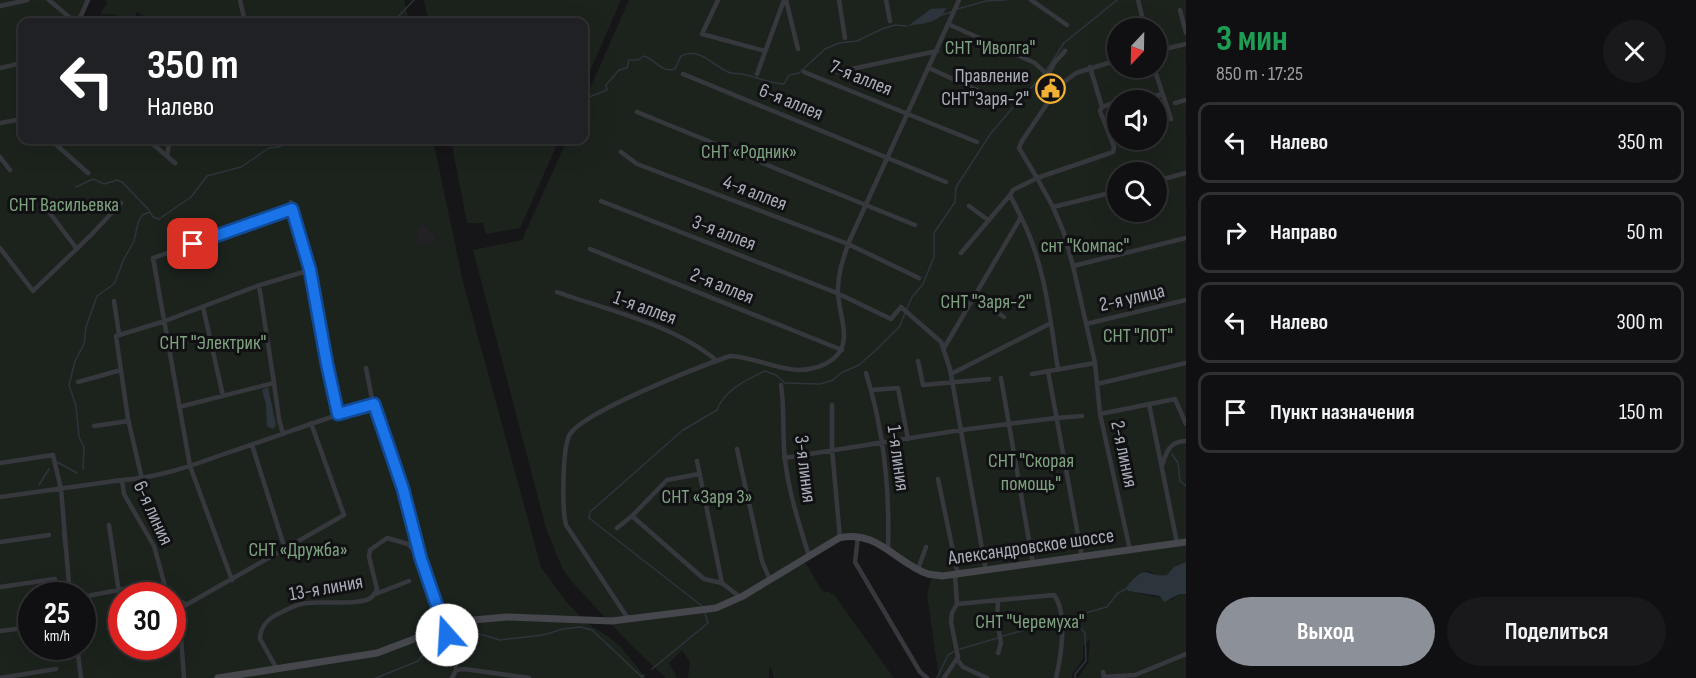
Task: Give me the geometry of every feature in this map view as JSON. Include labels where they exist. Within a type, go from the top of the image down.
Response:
[{"type":"street","points":[[0,6],[27,0]]},
{"type":"street","points":[[49,0],[71,18]]},
{"type":"street","points":[[78,18],[88,0]]},
{"type":"street","points":[[240,0],[242,18]]},
{"type":"street","points":[[718,0],[702,34],[765,51]]},
{"type":"street","points":[[757,74],[785,0]]},
{"type":"street","points":[[785,0],[798,49]]},
{"type":"street","points":[[839,0],[845,38]]},
{"type":"street","points":[[886,0],[890,21]]},
{"type":"street","points":[[629,620],[566,525],[563,513],[567,442],[570,434],[578,426],[634,396],[730,356],[746,357],[797,370],[825,365],[842,350],[844,331],[837,292],[838,273],[848,244],[959,0]]},
{"type":"street","points":[[1031,0],[1067,25]]},
{"type":"street","points":[[1138,0],[1142,18]]},
{"type":"street","points":[[1180,10],[1186,33]]},
{"type":"street","points":[[948,24],[1030,60],[1059,86],[1076,73],[1107,63]]},
{"type":"street","points":[[1167,49],[1186,45]]},
{"type":"street","points":[[837,72],[937,51]]},
{"type":"street","points":[[1046,73],[1065,51]]},
{"type":"street","points":[[0,68],[18,64]]},
{"type":"street","points":[[961,253],[1013,190],[1037,178],[1113,152],[1114,147],[1100,111],[1102,107],[1090,67]]},
{"type":"street","points":[[929,68],[1003,102]]},
{"type":"street","name":"7-я аллея","points":[[804,72],[977,142]]},
{"type":"street","name":"6-я аллея","points":[[683,74],[946,182]]},
{"type":"street","name":"2-я линия","points":[[1059,86],[1019,147],[1053,207],[1064,233],[1095,363],[1100,414],[1130,550]]},
{"type":"street","points":[[1175,103],[1186,100]]},
{"type":"street","points":[[1102,107],[1107,105]]},
{"type":"street","points":[[1167,108],[1171,119]]},
{"type":"street","points":[[637,112],[915,225]]},
{"type":"street","points":[[0,123],[18,120]]},
{"type":"street","points":[[55,144],[88,173]]},
{"type":"street","points":[[152,144],[175,163]]},
{"type":"street","points":[[167,157],[169,144]]},
{"type":"street","name":"4-я аллея","points":[[621,152],[637,164],[848,244]]},
{"type":"street","points":[[0,158],[10,170]]},
{"type":"street","points":[[1167,178],[1186,173]]},
{"type":"street","points":[[1053,207],[1107,194]]},
{"type":"street","points":[[1010,195],[1038,259],[1058,370]]},
{"type":"street","name":"3-я аллея","points":[[601,201],[837,292]]},
{"type":"street","points":[[291,202],[310,270],[338,414]]},
{"type":"street","points":[[0,248],[33,291],[121,203]]},
{"type":"street","points":[[969,206],[988,219]]},
{"type":"street","points":[[46,208],[77,249]]},
{"type":"street","points":[[232,580],[190,466],[153,258],[292,209]]},
{"type":"street","points":[[944,348],[1021,217]]},
{"type":"street","points":[[1073,266],[1186,238]]},
{"type":"street","points":[[848,244],[919,278]]},
{"type":"street","name":"2-я аллея","points":[[590,249],[842,350]]},
{"type":"street","points":[[119,334],[165,321],[259,285],[310,270]]},
{"type":"street","points":[[259,285],[283,434]]},
{"type":"street","name":"1-я аллея","points":[[557,292],[660,327],[702,348],[717,361]]},
{"type":"street","points":[[837,292],[891,319],[901,307],[941,342],[953,384],[986,571]]},
{"type":"street","points":[[974,297],[1004,317]]},
{"type":"street","name":"2-я улица","points":[[1086,324],[1186,300]]},
{"type":"street","points":[[114,301],[119,334],[116,336],[129,421],[142,478]]},
{"type":"street","points":[[203,307],[223,396]]},
{"type":"street","points":[[951,374],[1051,322]]},
{"type":"street","points":[[918,361],[923,385],[989,379]]},
{"type":"street","points":[[1032,374],[1095,363]]},
{"type":"street","points":[[1097,384],[1186,363]]},
{"type":"street","points":[[366,368],[374,404],[403,489],[421,559],[443,627],[454,652],[456,670],[452,678]]},
{"type":"street","points":[[78,382],[121,370]]},
{"type":"street","points":[[1048,371],[1082,557]]},
{"type":"street","name":"1-я линия","points":[[866,373],[872,390],[888,480],[888,550]]},
{"type":"street","points":[[1001,378],[1033,564]]},
{"type":"street","points":[[179,407],[274,383]]},
{"type":"street","name":"3-я линия","points":[[781,385],[784,405],[784,458],[795,512],[809,556]]},
{"type":"street","points":[[872,390],[898,388],[908,439]]},
{"type":"street","points":[[1100,414],[1175,399],[1186,424]]},
{"type":"street","points":[[0,497],[142,478],[190,466],[311,423],[374,404]]},
{"type":"street","points":[[832,405],[832,449],[840,538]]},
{"type":"street","points":[[1149,405],[1177,543]]},
{"type":"street","points":[[784,458],[961,430],[1082,416]]},
{"type":"street","points":[[93,426],[129,421]]},
{"type":"street","points":[[186,605],[344,515],[311,423]]},
{"type":"street","points":[[1155,438],[1163,448],[1168,449]]},
{"type":"street","points":[[1161,470],[1168,449],[1175,442],[1186,441]]},
{"type":"street","points":[[252,445],[285,549]]},
{"type":"street","points":[[737,449],[762,561],[770,580]]},
{"type":"street","points":[[0,463],[53,455],[61,489],[69,582]]},
{"type":"street","points":[[696,461],[722,583]]},
{"type":"street","points":[[617,528],[668,480],[699,474]]},
{"type":"street","points":[[938,479],[956,575],[957,604],[952,613],[951,622],[957,659],[963,668],[987,678]]},
{"type":"street","name":"6-я линия","points":[[122,480],[124,494],[154,546],[166,582]]},
{"type":"street","points":[[632,516],[704,579],[722,583],[740,597]]},
{"type":"street","points":[[109,525],[117,582]]},
{"type":"street","points":[[0,542],[49,535]]},
{"type":"street","points":[[218,678],[377,653],[462,621],[504,617],[629,620],[716,608],[740,597],[840,538],[858,536],[855,562],[920,672],[927,678]]},
{"type":"street","name":"Александровское шоссе","points":[[858,536],[888,550],[928,574],[942,576],[1186,542]]},
{"type":"street","name":"13-я линия","points":[[277,669],[260,639],[262,627],[274,615],[301,603],[363,600],[373,595],[377,589],[369,557],[370,550],[387,538],[408,543],[421,559]]},
{"type":"street","points":[[918,568],[926,547]]},
{"type":"street","points":[[0,587],[55,579]]},
{"type":"street","points":[[373,595],[409,581]]},
{"type":"street","points":[[957,604],[1054,595],[1058,600],[1062,638],[1056,678]]},
{"type":"street","points":[[998,600],[997,620],[1002,643],[998,653]]},
{"type":"street","points":[[0,631],[18,629]]},
{"type":"street","points":[[1103,672],[1104,677],[1135,675],[1186,654]]},
{"type":"street","points":[[944,678],[957,659]]},
{"type":"street","points":[[78,660],[81,678]]},
{"type":"street","points":[[183,660],[184,678]]},
{"type":"street","points":[[0,678],[56,669]]},
{"type":"street","points":[[456,670],[464,669],[528,678]]},
{"type":"shaded area","points":[[946,8],[935,20],[908,26],[931,9]]},
{"type":"shaded area","points":[[423,224],[436,235],[437,242],[421,246],[417,244],[417,227]]},
{"type":"shaded area","points":[[268,387],[276,425],[273,429],[267,426],[266,405],[262,390]]},
{"type":"shaded area","points":[[1186,562],[1186,594],[1180,594],[1164,602],[1160,596],[1128,591],[1126,588],[1143,572],[1167,575],[1174,567]]},
{"type":"green space","points":[[0,0],[88,0],[80,18],[18,18],[18,144],[434,144],[463,282],[541,567],[568,604],[588,624],[620,646],[646,678],[0,678]],"holes":[[[423,224],[436,235],[437,242],[421,246],[417,244],[419,225]],[[447,640],[454,652],[455,660],[431,657],[431,651],[446,643]]]},
{"type":"green space","points":[[106,0],[404,0],[408,18],[148,18],[137,12],[134,18],[122,18],[111,14],[101,15],[107,4]]},
{"type":"green space","points":[[424,0],[621,0],[588,76],[588,18],[428,18]]},
{"type":"green space","points":[[629,0],[1186,0],[1186,562],[1166,576],[1142,572],[1134,579],[1128,591],[1171,600],[1180,594],[1186,594],[1186,678],[1078,678],[1088,663],[1090,640],[1083,645],[1083,659],[1072,674],[1072,678],[939,678],[927,594],[932,577],[958,575],[928,574],[866,539],[839,538],[804,560],[822,591],[835,596],[894,678],[774,678],[769,668],[769,678],[688,678],[690,662],[682,650],[669,663],[677,678],[666,678],[632,646],[563,570],[546,528],[473,250],[522,240],[565,144],[588,144],[588,93]]},
{"type":"green space","points":[[452,144],[557,144],[520,228],[486,234],[483,223],[467,223]]},
{"type":"waterway","points":[[397,18],[414,0]]},
{"type":"waterway","points":[[957,9],[986,1],[1006,0]]},
{"type":"waterway","points":[[907,309],[912,297],[923,284],[934,257],[934,233],[955,202],[956,187],[991,133],[1042,77],[1064,43],[1117,0]]},
{"type":"waterway","points":[[942,15],[951,12]]},
{"type":"waterway","points":[[588,97],[607,90],[606,85],[619,70],[627,68],[629,60],[638,60],[644,56],[662,68],[670,70],[675,69],[681,56],[700,55],[730,73],[784,84],[789,75],[799,73],[825,49],[839,43],[857,41],[895,25],[907,26]]},
{"type":"waterway","points":[[83,469],[84,447],[79,437],[76,406],[69,385],[75,361],[84,344],[86,327],[97,296],[114,284],[134,241],[142,215],[150,212],[153,217],[159,219],[191,197],[207,176],[241,167],[269,148],[284,144]]},
{"type":"waterway","points":[[76,187],[93,179],[104,184],[117,180],[122,182],[149,210]]},
{"type":"waterway","points":[[702,606],[589,518],[590,512],[683,430],[717,410],[730,391],[743,382],[765,371],[776,375],[785,383],[820,384],[833,380],[841,373],[859,365],[876,350],[900,326],[905,313]]},
{"type":"waterway","points":[[1172,454],[1178,463],[1180,481],[1186,486]]},
{"type":"waterway","points":[[57,462],[77,473]]},
{"type":"waterway","points":[[39,485],[49,469]]},
{"type":"waterway","points":[[62,530],[64,547]]},
{"type":"waterway","points":[[1003,636],[1107,607],[1118,593],[1126,589]]},
{"type":"waterway","points":[[652,669],[708,623],[705,613]]},
{"type":"waterway","points":[[1075,678],[1075,674],[1086,661],[1085,633],[1075,622],[1077,615]]},
{"type":"waterway","points":[[376,678],[418,661],[432,643],[456,627],[464,626],[476,633],[500,640],[543,635],[580,627],[592,630],[642,677]]},
{"type":"waterway","points":[[960,649],[998,638]]},
{"type":"waterway","points":[[937,678],[948,655],[955,651]]},
{"type":"waterway","points":[[641,678],[644,675]]},
{"type":"place","name":"Правление СНТ\"Заря-2\"","points":[[1050,88]]},
{"type":"route","points":[[193,244],[292,209],[317,301],[338,414],[374,404],[403,489],[421,559],[447,635]]},
{"type":"park label","name":"СНТ \"Иволга\"","points":[[990,48]]},
{"type":"park label","name":"СНТ «Родник»","points":[[749,152]]},
{"type":"park label","name":"СНТ Васильевка","points":[[64,205]]},
{"type":"park label","name":"снт \"Компас\"","points":[[1085,246]]},
{"type":"park label","name":"СНТ \"Заря-2\"","points":[[986,302]]},
{"type":"park label","name":"СНТ \"ЛОТ\"","points":[[1138,336]]},
{"type":"park label","name":"СНТ \"Электрик\"","points":[[213,343]]},
{"type":"park label","name":"СНТ \"Скорая помощь\"","points":[[1031,472]]},
{"type":"park label","name":"СНТ «Заря 3»","points":[[707,497]]},
{"type":"park label","name":"СНТ «Дружба»","points":[[298,550]]},
{"type":"park label","name":"СНТ \"Черемуха\"","points":[[1030,622]]}]
